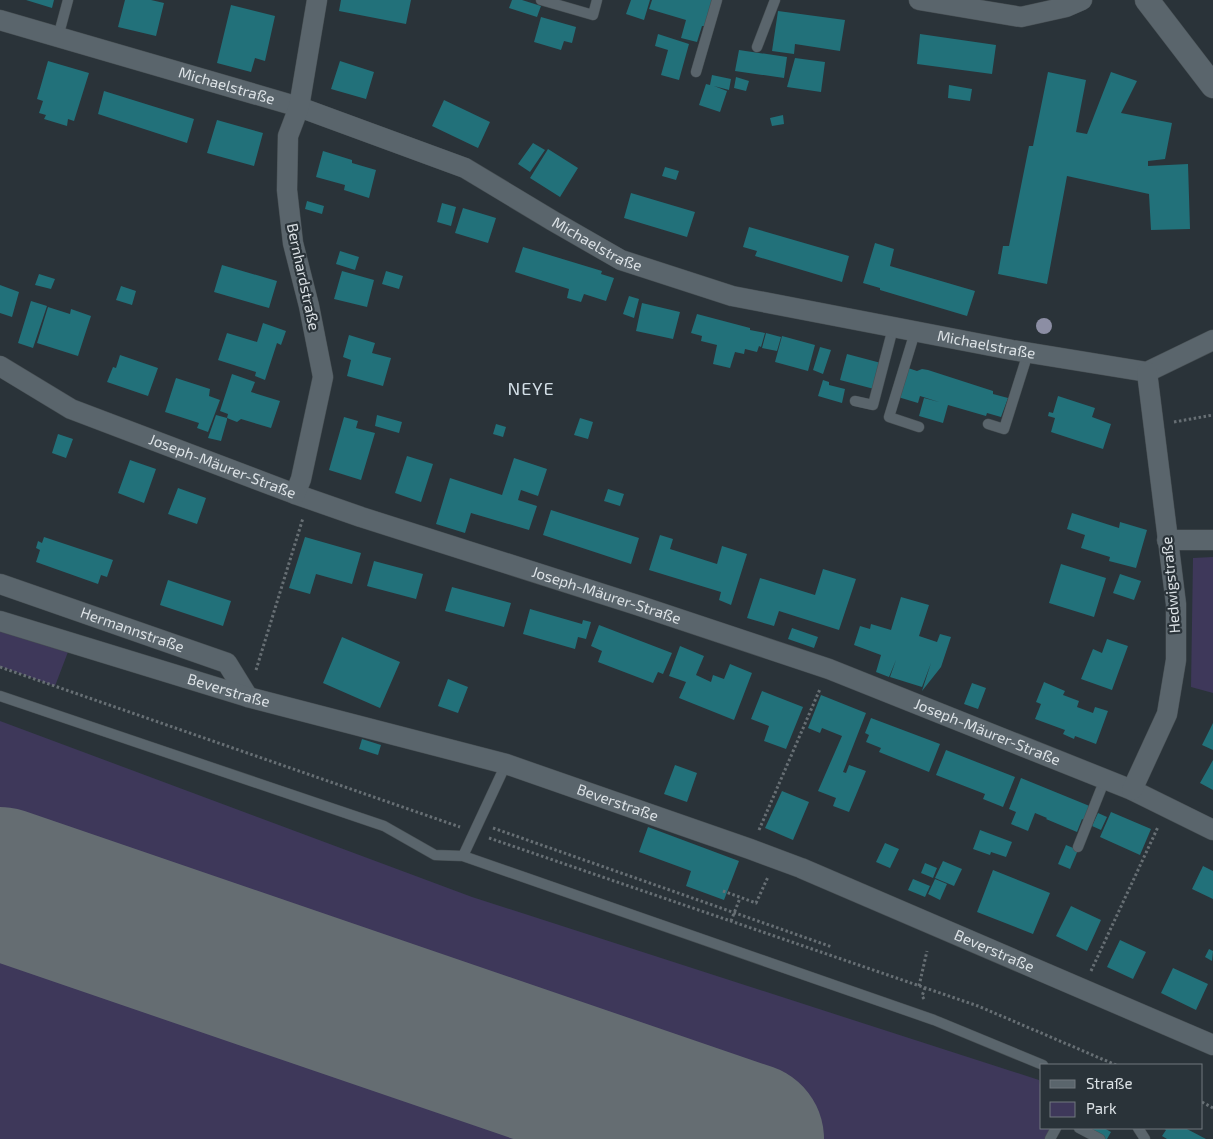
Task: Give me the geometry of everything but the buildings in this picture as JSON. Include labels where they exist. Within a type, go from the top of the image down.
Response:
[{"type":"street","name":"Bernhardstraße","points":[[302,496],[301,479],[322,377],[310,306],[293,243],[287,190],[288,136],[299,107],[317,0]]},
{"type":"street","points":[[918,0],[1021,17],[1066,7],[1082,0]]},
{"type":"street","points":[[1147,0],[1213,86]]},
{"type":"street","name":"Michaelstraße","points":[[0,20],[299,107],[465,168],[553,222],[621,260],[732,296],[1028,353],[1146,372]]},
{"type":"street","points":[[1146,372],[1213,340]]},
{"type":"street","name":"Joseph-Mäurer-Straße","points":[[0,366],[71,409],[361,517],[637,604],[829,669],[1132,790],[1213,830]]},
{"type":"street","name":"Hedwigstraße","points":[[1132,790],[1168,714],[1176,660],[1176,604],[1146,372]]},
{"type":"street","points":[[1168,540],[1213,540]]},
{"type":"street","name":"Hermannstraße","points":[[0,584],[227,664],[248,697]]},
{"type":"street","name":"Beverstraße","points":[[0,621],[248,697],[506,764],[776,858],[1213,1045]]},
{"type":"lane","points":[[58,37],[68,0]]},
{"type":"lane","points":[[541,0],[593,15],[597,0]]},
{"type":"lane","points":[[696,72],[717,0]]},
{"type":"lane","points":[[757,47],[776,0]]},
{"type":"lane","points":[[855,401],[873,406],[893,328]]},
{"type":"lane","points":[[915,332],[889,417],[918,427]]},
{"type":"lane","points":[[988,424],[1004,429],[1028,353]]},
{"type":"lane","points":[[0,696],[384,826],[435,855],[463,856],[934,1020],[1041,1064]]},
{"type":"lane","points":[[463,856],[506,764]]},
{"type":"lane","points":[[1078,847],[1105,780]]},
{"type":"lane","points":[[1081,1129],[1100,1139]]},
{"type":"path","points":[[1153,426],[1213,415]]},
{"type":"path","points":[[248,697],[302,496]]},
{"type":"path","points":[[0,667],[978,1006],[1114,1064]]},
{"type":"path","points":[[750,849],[829,669]]},
{"type":"path","points":[[490,798],[497,808],[493,829],[832,947]]},
{"type":"path","points":[[1083,990],[1166,808]]},
{"type":"path","points":[[723,891],[756,903],[776,858]]},
{"type":"path","points":[[731,921],[740,898]]},
{"type":"path","points":[[919,986],[927,951]]},
{"type":"green space","points":[[1213,557],[1213,693],[1191,687],[1193,558]]},
{"type":"green space","points":[[0,621],[71,644],[55,686],[0,666]]},
{"type":"green space","points":[[0,721],[472,897],[1039,1080],[1040,1129],[1049,1129],[1050,1132],[1046,1139],[0,1139]]},
{"type":"runway","points":[[0,883],[748,1139]]},
{"type":"district","name":"NEYE","points":[[531,389]]}]
